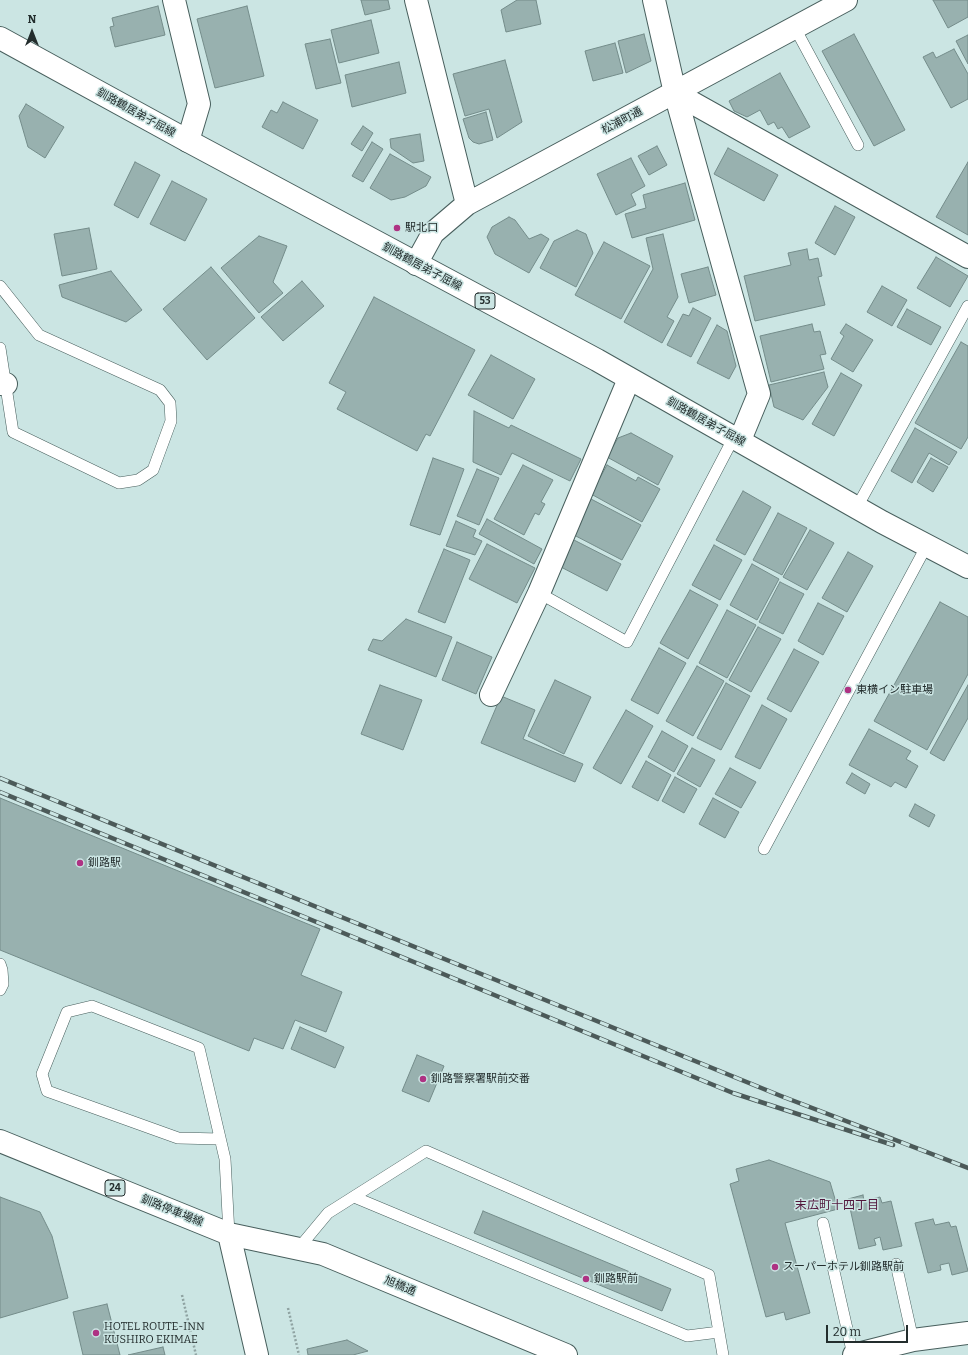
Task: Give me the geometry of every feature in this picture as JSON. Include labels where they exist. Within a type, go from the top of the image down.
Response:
[{"type":"street","points":[[174,0],[199,104],[188,141]]},
{"type":"street","points":[[416,0],[467,204]]},
{"type":"street","points":[[654,0],[676,92],[759,394],[737,439]]},
{"type":"street","name":"松浦町通","points":[[416,264],[433,233],[467,204],[846,0]]},
{"type":"street","name":"釧路鶴居弟子屈線","points":[[0,38],[416,264],[597,360],[628,379],[857,507],[968,567]]},
{"type":"street","points":[[676,92],[968,257]]},
{"type":"street","points":[[491,695],[539,592],[628,379]]},
{"type":"street","name":"釧路停車場線","points":[[0,1141],[229,1234]]},
{"type":"street","points":[[229,1234],[257,1355]]},
{"type":"street","name":"旭橋通","points":[[229,1234],[323,1254],[558,1354]]},
{"type":"street","points":[[854,1355],[913,1340],[968,1333]]},
{"type":"lane","points":[[795,28],[858,145]]},
{"type":"lane","points":[[0,286],[39,335],[160,390],[170,403],[171,421],[153,470],[138,480],[119,483],[12,432],[3,384],[0,348]]},
{"type":"lane","points":[[857,507],[968,306]]},
{"type":"lane","points":[[539,592],[627,642],[737,439]]},
{"type":"lane","points":[[764,849],[927,545]]},
{"type":"lane","points":[[0,964],[3,984],[0,990]]},
{"type":"lane","points":[[220,1139],[178,1138],[47,1091],[42,1074],[67,1012],[92,1006],[199,1048],[225,1159],[229,1234]]},
{"type":"lane","points":[[298,1248],[328,1213],[426,1151],[709,1275],[723,1355]]},
{"type":"lane","points":[[354,1197],[687,1336],[719,1332]]},
{"type":"lane","points":[[823,1223],[854,1355]]},
{"type":"lane","points":[[896,1264],[913,1340]]},
{"type":"path","points":[[182,1295],[196,1355]]},
{"type":"path","points":[[288,1308],[299,1355]]},
{"type":"building","points":[[361,0],[388,0],[390,9],[365,15]]},
{"type":"building","points":[[517,0],[536,0],[541,24],[506,32],[501,10]]},
{"type":"building","points":[[933,0],[968,0],[968,17],[948,28]]},
{"type":"building","points":[[158,6],[165,35],[115,47],[110,27],[114,26],[112,18]]},
{"type":"building","points":[[247,6],[264,76],[215,88],[197,19]]},
{"type":"building","points":[[371,20],[379,53],[339,63],[331,30]]},
{"type":"building","points":[[644,34],[651,61],[626,73],[618,41]]},
{"type":"building","points":[[854,34],[905,130],[874,146],[822,51]]},
{"type":"building","points":[[968,35],[968,64],[956,41]]},
{"type":"building","points":[[330,39],[341,83],[316,89],[305,44]]},
{"type":"building","points":[[615,43],[623,73],[593,81],[585,51]]},
{"type":"building","points":[[954,49],[968,74],[968,99],[951,108],[923,57],[933,52],[936,58]]},
{"type":"building","points":[[505,60],[522,122],[497,138],[489,109],[465,116],[453,74]]},
{"type":"building","points":[[399,62],[406,93],[352,107],[345,75]]},
{"type":"building","points":[[780,73],[810,127],[789,138],[782,127],[778,129],[774,122],[768,125],[760,110],[747,117],[734,111],[729,101]]},
{"type":"building","points":[[283,102],[318,120],[303,149],[262,127],[271,110],[277,113]]},
{"type":"building","points":[[26,104],[64,127],[45,158],[28,147],[19,116]]},
{"type":"building","points":[[486,112],[493,140],[479,144],[473,142],[469,138],[463,119]]},
{"type":"building","points":[[363,126],[373,133],[362,151],[351,144]]},
{"type":"building","points":[[420,134],[424,161],[413,163],[391,148],[390,139]]},
{"type":"building","points":[[372,142],[383,149],[363,182],[352,176]]},
{"type":"building","points":[[657,146],[667,165],[649,175],[638,156]]},
{"type":"building","points":[[728,148],[778,175],[764,201],[714,174]]},
{"type":"building","points":[[390,154],[431,177],[426,186],[405,197],[391,200],[370,188]]},
{"type":"building","points":[[631,158],[645,186],[631,194],[636,205],[616,215],[597,174]]},
{"type":"building","points":[[135,162],[160,175],[138,218],[114,205]]},
{"type":"building","points":[[968,162],[968,235],[936,217]]},
{"type":"building","points":[[172,181],[207,199],[185,241],[150,224]]},
{"type":"building","points":[[685,183],[695,220],[632,238],[625,214],[646,208],[643,195]]},
{"type":"building","points":[[835,206],[855,217],[835,255],[815,243]]},
{"type":"building","points":[[509,217],[515,220],[529,239],[541,234],[549,239],[529,273],[495,254],[487,237],[492,227]]},
{"type":"building","points":[[89,228],[97,269],[62,276],[54,234]]},
{"type":"building","points":[[577,230],[586,234],[593,253],[576,287],[540,268],[554,241]]},
{"type":"building","points":[[663,234],[678,297],[667,317],[674,321],[662,343],[624,322],[653,269],[646,238]]},
{"type":"building","points":[[259,236],[287,246],[273,282],[283,293],[259,313],[221,268]]},
{"type":"building","points":[[604,242],[650,266],[621,319],[575,295]]},
{"type":"building","points":[[807,249],[809,260],[818,258],[822,276],[818,277],[825,305],[755,321],[744,276],[791,265],[788,253]]},
{"type":"building","points":[[936,257],[968,276],[950,307],[917,288]]},
{"type":"building","points":[[211,267],[255,318],[207,360],[163,309]]},
{"type":"building","points":[[708,267],[716,295],[689,303],[681,274]]},
{"type":"building","points":[[111,271],[142,310],[126,322],[62,297],[59,285]]},
{"type":"building","points":[[302,281],[324,306],[283,341],[261,317]]},
{"type":"building","points":[[882,286],[907,300],[892,326],[867,312]]},
{"type":"building","points":[[374,297],[475,350],[430,436],[426,434],[417,451],[337,409],[346,392],[329,383]]},
{"type":"building","points":[[693,308],[711,318],[691,357],[667,345],[683,314],[689,316]]},
{"type":"building","points":[[907,309],[941,327],[931,345],[897,327]]},
{"type":"building","points":[[812,324],[814,332],[820,331],[826,354],[820,355],[824,369],[771,382],[760,336]]},
{"type":"building","points":[[846,324],[873,340],[853,372],[831,359],[844,336],[840,333]]},
{"type":"building","points":[[717,325],[727,331],[736,366],[729,379],[697,363]]},
{"type":"building","points":[[961,342],[968,346],[968,437],[961,449],[915,423]]},
{"type":"building","points":[[491,355],[535,379],[513,419],[468,395]]},
{"type":"building","points":[[824,372],[828,387],[803,420],[774,407],[769,385]]},
{"type":"building","points":[[841,373],[862,385],[834,436],[812,424]]},
{"type":"building","points":[[474,411],[509,428],[511,425],[581,459],[570,481],[512,453],[501,475],[473,462]]},
{"type":"building","points":[[915,428],[957,452],[949,465],[929,453],[912,483],[891,471]]},
{"type":"building","points":[[631,433],[673,456],[658,485],[607,457],[618,438]]},
{"type":"building","points":[[433,458],[464,469],[440,535],[410,525]]},
{"type":"building","points":[[931,458],[948,467],[933,492],[917,482]]},
{"type":"building","points":[[523,465],[553,480],[541,502],[545,504],[539,515],[535,513],[524,535],[494,519]]},
{"type":"building","points":[[607,465],[636,481],[638,477],[660,489],[642,522],[591,494]]},
{"type":"building","points":[[477,469],[499,478],[479,525],[457,516]]},
{"type":"building","points":[[743,491],[771,507],[745,555],[716,540]]},
{"type":"building","points":[[591,499],[641,525],[622,560],[572,534]]},
{"type":"building","points":[[778,513],[807,528],[782,575],[753,560]]},
{"type":"building","points":[[487,519],[542,549],[534,564],[479,534]]},
{"type":"building","points":[[456,521],[476,530],[473,537],[482,541],[475,555],[446,546]]},
{"type":"building","points":[[810,530],[834,543],[807,590],[783,577]]},
{"type":"building","points":[[572,539],[621,564],[607,591],[559,566]]},
{"type":"building","points":[[487,544],[535,568],[517,603],[469,579]]},
{"type":"building","points":[[714,545],[742,560],[720,600],[692,585]]},
{"type":"building","points":[[444,549],[470,560],[445,623],[418,612]]},
{"type":"building","points":[[848,552],[873,566],[847,612],[822,598]]},
{"type":"building","points":[[752,564],[779,579],[757,620],[730,605]]},
{"type":"building","points":[[780,582],[804,594],[783,634],[759,622]]},
{"type":"building","points":[[690,590],[718,605],[688,659],[660,643]]},
{"type":"building","points":[[940,602],[968,617],[968,674],[927,750],[874,721]]},
{"type":"building","points":[[818,603],[844,616],[823,655],[798,641]]},
{"type":"building","points":[[727,610],[756,625],[727,678],[699,663]]},
{"type":"building","points":[[406,619],[452,637],[436,677],[368,650],[373,639],[382,641]]},
{"type":"building","points":[[758,627],[781,639],[751,692],[729,680]]},
{"type":"building","points":[[457,642],[492,657],[476,694],[442,680]]},
{"type":"building","points":[[659,648],[686,663],[658,714],[631,700]]},
{"type":"building","points":[[794,649],[819,662],[791,712],[767,699]]},
{"type":"building","points":[[697,666],[724,681],[693,736],[666,721]]},
{"type":"building","points":[[555,680],[591,697],[564,754],[528,736]]},
{"type":"building","points":[[726,683],[750,696],[721,750],[697,738]]},
{"type":"building","points":[[380,685],[422,700],[403,750],[361,734]]},
{"type":"building","points":[[968,685],[968,718],[944,761],[930,753]]},
{"type":"building","points":[[501,696],[535,710],[523,739],[583,764],[575,782],[481,743]]},
{"type":"building","points":[[762,705],[787,719],[760,769],[735,757]]},
{"type":"building","points":[[626,710],[653,726],[621,784],[593,768]]},
{"type":"building","points":[[869,729],[911,751],[906,759],[918,766],[906,788],[895,782],[891,787],[849,765]]},
{"type":"building","points":[[662,731],[688,746],[674,772],[648,757]]},
{"type":"building","points":[[692,748],[715,760],[700,787],[677,774]]},
{"type":"building","points":[[646,761],[671,775],[658,801],[632,787]]},
{"type":"building","points":[[730,768],[756,782],[741,808],[715,794]]},
{"type":"building","points":[[852,773],[870,784],[865,794],[846,783]]},
{"type":"building","points":[[675,777],[697,789],[684,813],[662,801]]},
{"type":"building","name":"釧路駅","points":[[0,798],[320,929],[301,975],[342,992],[326,1032],[295,1020],[283,1049],[254,1038],[249,1051],[0,950]]},
{"type":"building","points":[[713,798],[739,812],[725,838],[699,824]]},
{"type":"building","points":[[915,804],[935,815],[929,827],[909,816]]},
{"type":"building","points":[[300,1027],[344,1047],[335,1068],[291,1049]]},
{"type":"building","name":"釧路警察署駅前交番","points":[[417,1055],[444,1066],[429,1102],[402,1091]]},
{"type":"building","name":"スーパーホテル釧路駅前","points":[[769,1160],[830,1182],[838,1209],[785,1223],[810,1313],[786,1320],[784,1312],[766,1317],[730,1184],[739,1181],[736,1169]]},
{"type":"building","points":[[863,1195],[864,1201],[880,1197],[882,1203],[891,1201],[902,1246],[883,1250],[880,1237],[874,1239],[876,1245],[859,1249],[848,1199]]},
{"type":"building","points":[[0,1197],[40,1212],[52,1236],[68,1298],[0,1318]]},
{"type":"building","points":[[483,1211],[671,1289],[662,1311],[474,1233]]},
{"type":"building","points":[[933,1219],[935,1225],[949,1222],[951,1227],[956,1226],[968,1271],[952,1275],[949,1263],[940,1265],[941,1270],[928,1273],[915,1223]]},
{"type":"building","name":"HOTEL ROUTE-INN KUSHIRO EKIMAE","points":[[107,1304],[120,1355],[83,1355],[73,1312]]},
{"type":"building","points":[[347,1340],[368,1351],[353,1355],[308,1355],[307,1349]]},
{"type":"building","name":"HOTEL ROUTE-INN KUSHIRO EKIMAE","points":[[163,1347],[165,1355],[128,1355]]},
{"type":"railway","points":[[0,778],[781,1096],[968,1168]]},
{"type":"railway","points":[[0,792],[733,1093],[893,1145]]},
{"type":"place","name":"駅北口","points":[[397,228]]},
{"type":"place","name":"東横イン駐車場","points":[[848,690]]},
{"type":"place","name":"釧路駅","points":[[80,863]]},
{"type":"place","name":"釧路警察署駅前交番","points":[[423,1079]]},
{"type":"place","name":"スーパーホテル釧路駅前","points":[[775,1267]]},
{"type":"place","name":"釧路駅前","points":[[586,1279]]},
{"type":"place","name":"HOTEL ROUTE-INN KUSHIRO EKIMAE","points":[[96,1333]]},
{"type":"district","name":"末広町十四丁目","points":[[837,1206]]}]
